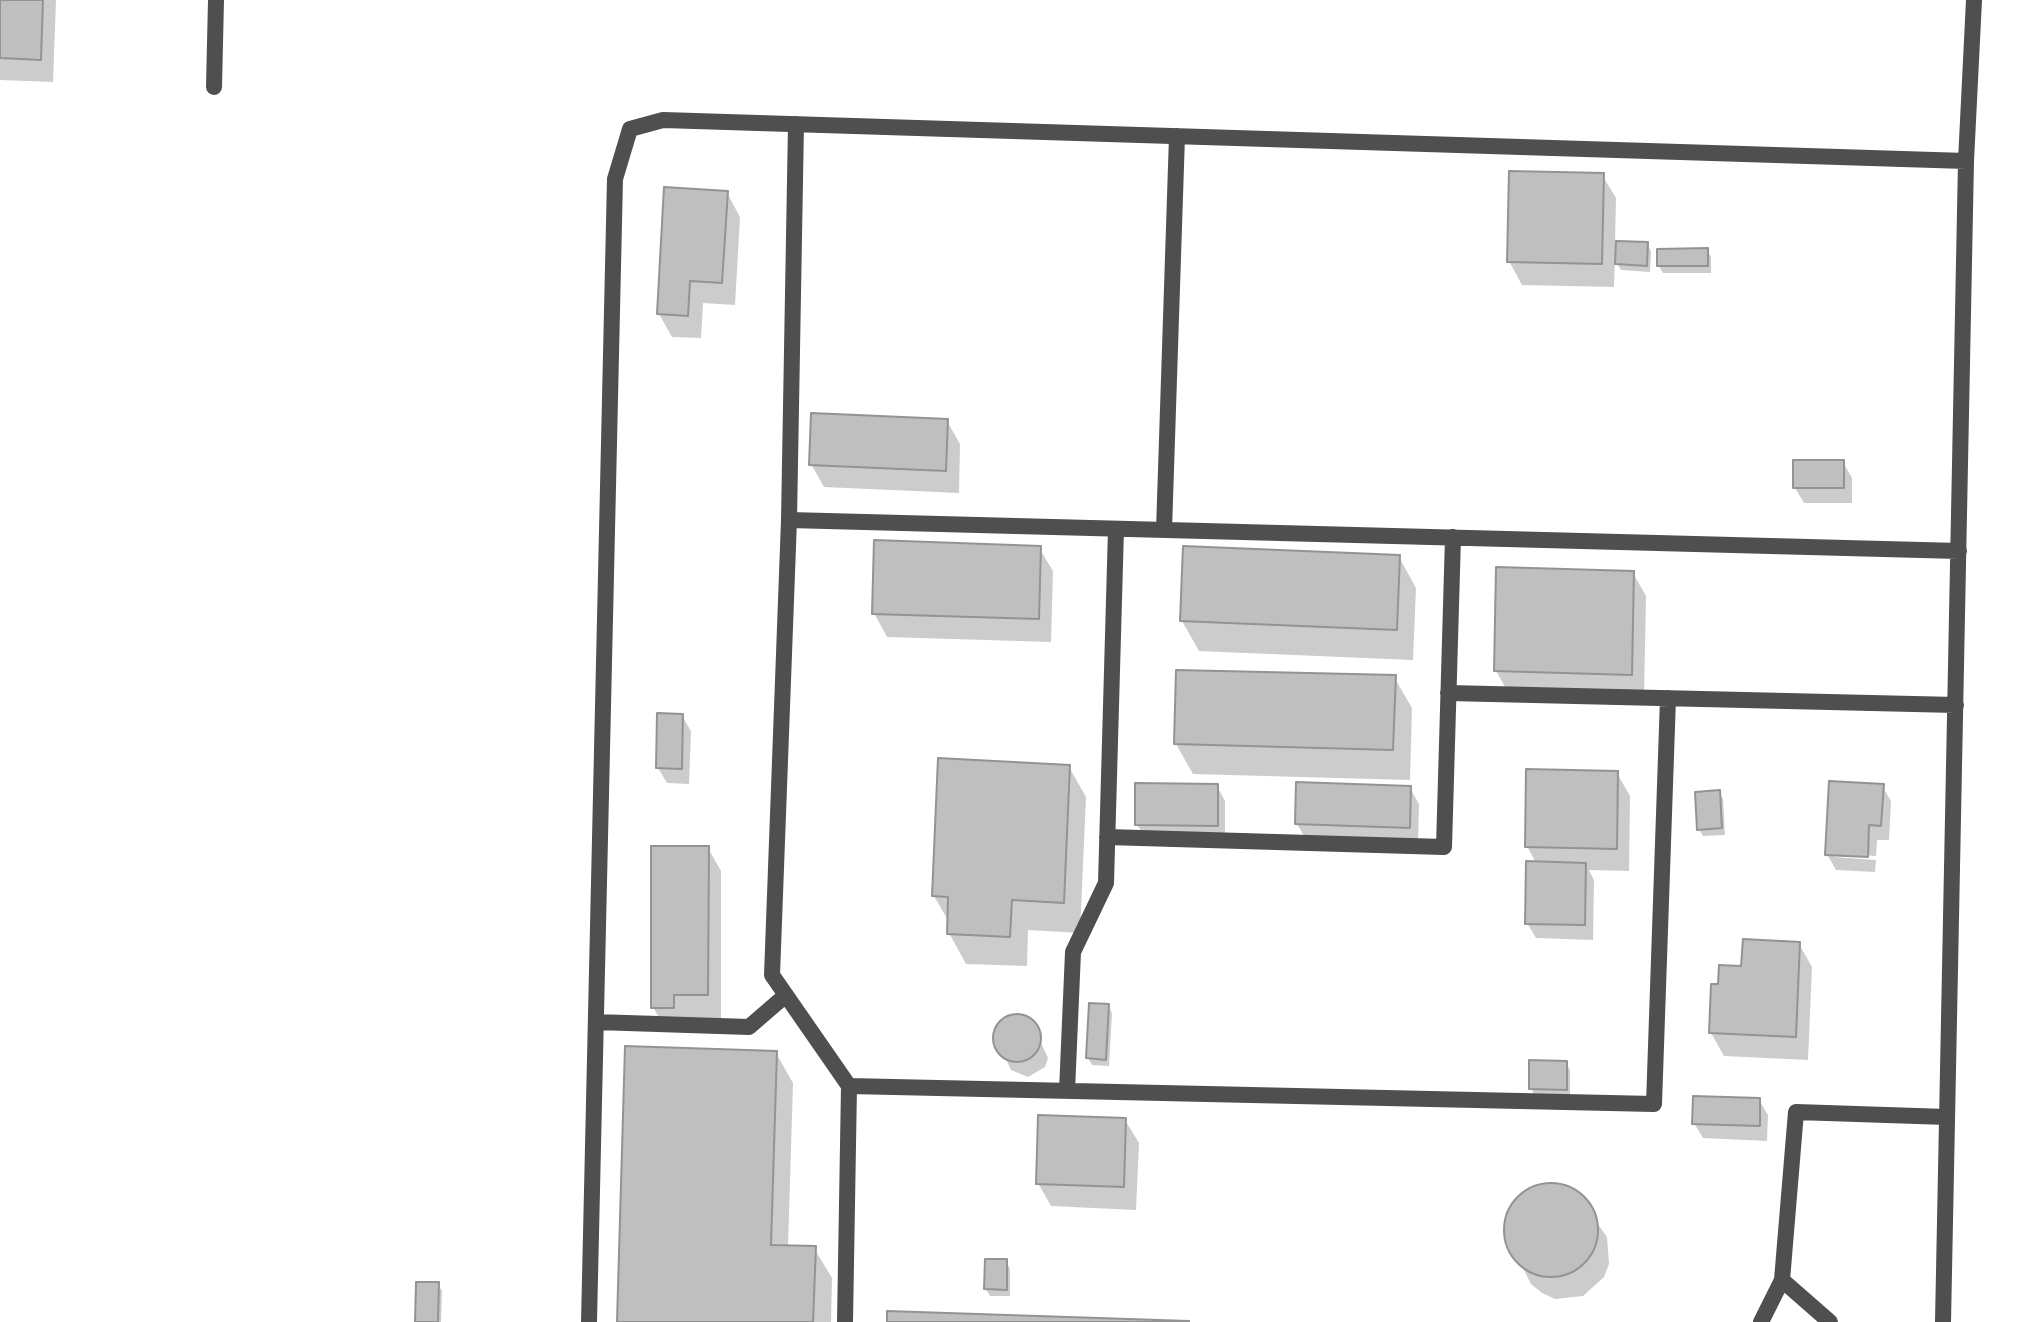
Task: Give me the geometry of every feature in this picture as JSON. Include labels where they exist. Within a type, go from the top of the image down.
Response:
[{"type":"lane","points":[[214,87],[216,0]]},
{"type":"lane","points":[[1943,1322],[1966,161],[1974,0]]},
{"type":"lane","points":[[589,1322],[615,179],[630,129],[663,120],[1966,161]]},
{"type":"lane","points":[[796,124],[789,520],[772,975],[849,1086],[845,1322]]},
{"type":"lane","points":[[1164,530],[1177,136]]},
{"type":"lane","points":[[789,520],[1959,551]]},
{"type":"lane","points":[[1067,1091],[1073,952],[1106,883],[1116,529]]},
{"type":"lane","points":[[1107,837],[1444,847],[1453,537]]},
{"type":"lane","points":[[1448,693],[1956,705]]},
{"type":"lane","points":[[849,1086],[1654,1104],[1668,698]]},
{"type":"lane","points":[[596,1022],[749,1027],[786,995]]},
{"type":"lane","points":[[1761,1322],[1782,1280],[1796,1112],[1947,1117]]},
{"type":"lane","points":[[1782,1280],[1830,1322]]},
{"type":"building","points":[[0,0],[43,0],[41,60],[0,58]]},
{"type":"building","points":[[1509,171],[1604,173],[1602,264],[1507,262]]},
{"type":"building","points":[[664,187],[728,191],[722,283],[690,281],[688,316],[657,314]]},
{"type":"building","points":[[1616,241],[1648,242],[1647,266],[1615,264]]},
{"type":"building","points":[[1708,248],[1708,266],[1657,266],[1657,249]]},
{"type":"building","points":[[811,413],[948,419],[946,471],[809,465]]},
{"type":"building","points":[[1793,460],[1844,460],[1844,488],[1793,488]]},
{"type":"building","points":[[874,540],[1041,546],[1039,619],[872,614]]},
{"type":"building","points":[[1183,546],[1400,555],[1397,630],[1180,621]]},
{"type":"building","points":[[1496,567],[1634,571],[1632,675],[1494,671]]},
{"type":"building","points":[[1176,670],[1396,675],[1393,750],[1174,744]]},
{"type":"building","points":[[657,713],[683,714],[682,769],[656,768]]},
{"type":"building","points":[[938,758],[1070,765],[1064,903],[1012,900],[1010,937],[947,934],[948,897],[932,896]]},
{"type":"building","points":[[1526,769],[1618,771],[1617,849],[1525,847]]},
{"type":"building","points":[[1829,781],[1884,784],[1881,826],[1869,825],[1868,857],[1825,855]]},
{"type":"building","points":[[1296,782],[1411,786],[1410,828],[1295,824]]},
{"type":"building","points":[[1135,783],[1218,784],[1218,826],[1135,825]]},
{"type":"building","points":[[1720,790],[1722,828],[1697,830],[1695,792]]},
{"type":"building","points":[[651,846],[709,846],[708,995],[674,995],[674,1008],[651,1008]]},
{"type":"building","points":[[1526,861],[1586,863],[1585,925],[1525,924]]},
{"type":"building","points":[[1743,939],[1800,942],[1796,1037],[1709,1033],[1711,984],[1718,984],[1719,965],[1741,966]]},
{"type":"building","points":[[1089,1003],[1109,1004],[1106,1060],[1086,1058]]},
{"type":"building","points":[[1017,1014],[1034,1021],[1041,1038],[1034,1055],[1017,1062],[1000,1055],[993,1038],[1000,1021]]},
{"type":"building","points":[[625,1046],[777,1051],[771,1245],[816,1246],[813,1322],[617,1322]]},
{"type":"building","points":[[1529,1060],[1567,1061],[1567,1090],[1529,1089]]},
{"type":"building","points":[[1693,1096],[1760,1098],[1760,1126],[1692,1124]]},
{"type":"building","points":[[1038,1115],[1126,1118],[1124,1187],[1036,1184]]},
{"type":"building","points":[[1551,1183],[1569,1187],[1584,1197],[1594,1212],[1598,1230],[1594,1248],[1584,1263],[1569,1273],[1551,1277],[1533,1273],[1518,1263],[1508,1248],[1504,1230],[1508,1212],[1518,1197],[1533,1187]]},
{"type":"building","points":[[985,1259],[1007,1259],[1007,1290],[984,1289]]},
{"type":"building","points":[[416,1282],[439,1282],[438,1322],[415,1322]]},
{"type":"building","points":[[887,1311],[1189,1321],[1189,1322],[887,1322]]}]
